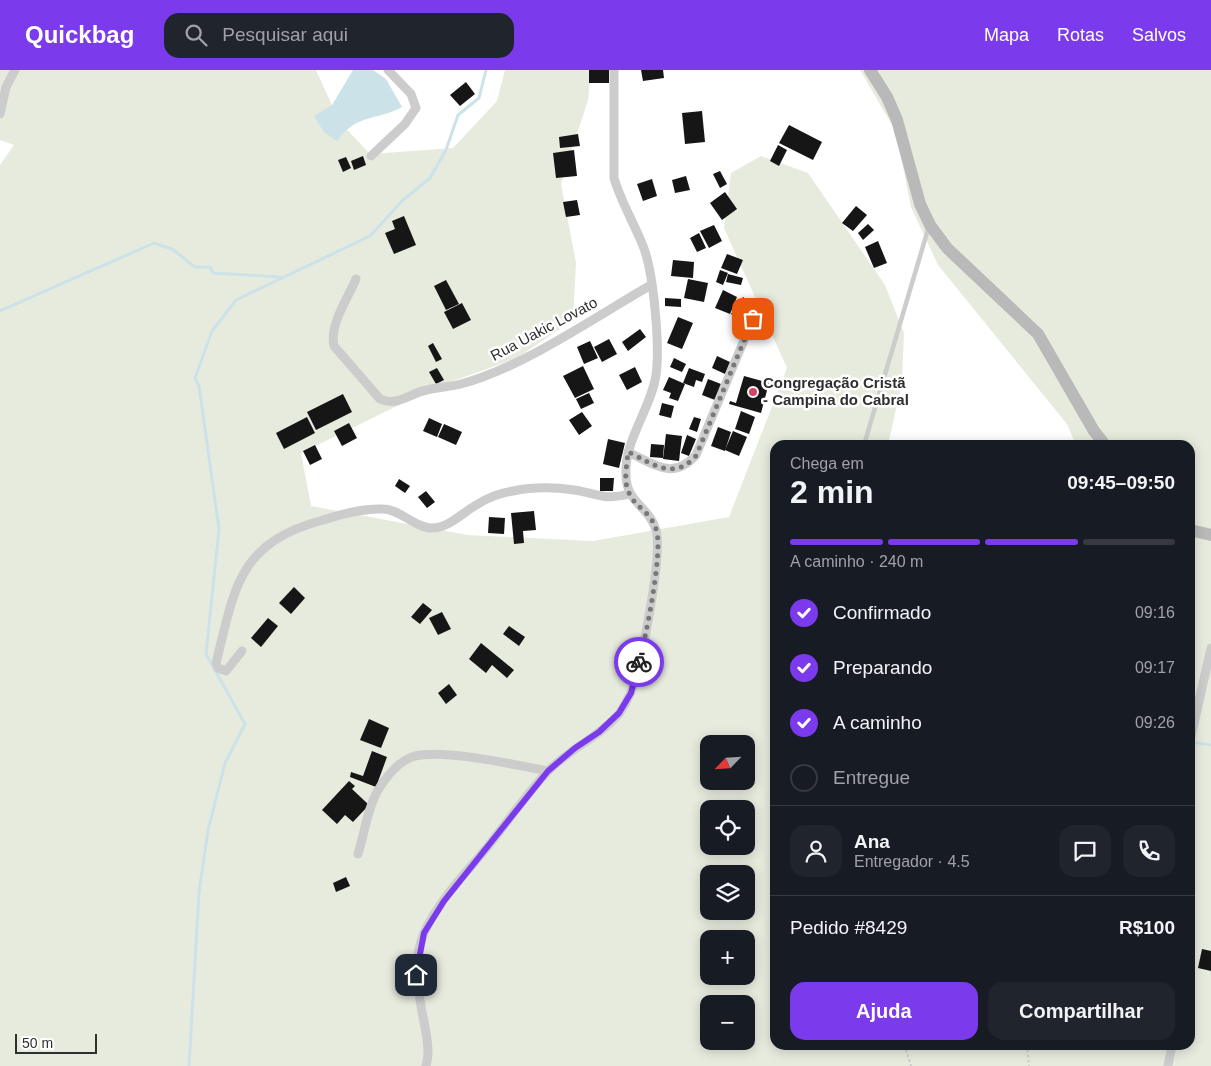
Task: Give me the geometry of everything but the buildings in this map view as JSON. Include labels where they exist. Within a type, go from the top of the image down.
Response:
[{"type":"street","points":[[0,114],[6,87],[15,70]]},
{"type":"street","points":[[371,156],[404,124],[416,108],[411,94],[388,70]]},
{"type":"street","points":[[426,1066],[427,1042],[416,975],[424,933],[444,901],[548,771],[619,713],[631,693],[643,647],[658,554],[658,534],[654,522],[629,494],[626,475],[628,452],[652,393],[656,372],[657,331],[649,264],[644,247],[618,195],[614,178],[614,70]]},
{"type":"street","points":[[870,70],[887,97],[898,120],[920,204],[930,225],[947,248],[1038,334],[1074,399],[1102,440]]},
{"type":"street","name":"Rua Uakic Lovato","points":[[356,279],[335,327],[332,338],[334,346],[380,399],[387,402],[395,402],[426,390],[461,384],[501,368],[528,356],[651,285]]},
{"type":"street","points":[[628,452],[664,469],[677,469],[688,465],[696,456],[760,302]]},
{"type":"street","points":[[242,651],[226,671],[218,668],[216,663],[230,605],[240,581],[265,546],[282,534],[299,526],[350,512],[385,509],[428,528],[438,528],[490,498],[516,490],[553,488],[576,490],[609,498],[629,494]]},
{"type":"street","points":[[1195,532],[1211,537]]},
{"type":"street","points":[[1195,719],[1211,648]]},
{"type":"street","points":[[358,854],[376,793],[398,765],[415,756],[482,760],[548,771]]},
{"type":"street","points":[[1168,1066],[1171,1050]]},
{"type":"lane","points":[[866,440],[930,225]]},
{"type":"path","points":[[906,1050],[911,1066]]},
{"type":"path","points":[[1027,1050],[1028,1066]]},
{"type":"shaded area","points":[[0,70],[316,70],[339,121],[370,154],[453,148],[497,101],[505,70],[591,70],[588,100],[561,184],[576,263],[573,320],[517,358],[434,388],[301,453],[311,506],[467,535],[593,541],[729,517],[787,368],[724,228],[731,173],[761,156],[808,173],[885,285],[904,333],[902,382],[889,440],[770,440],[770,1050],[1195,1050],[1195,440],[1074,440],[1067,424],[938,265],[911,207],[896,132],[860,70],[1211,70],[1211,1066],[0,1066],[0,165],[14,145],[0,140]]},
{"type":"water","points":[[353,70],[373,70],[386,79],[402,107],[352,126],[337,141],[324,132],[314,116],[332,105]]},
{"type":"waterway","points":[[189,1066],[199,892],[208,830],[225,763],[245,724],[206,654],[219,529],[199,386],[195,378],[212,331],[236,300],[370,236],[402,201],[430,178],[446,150],[458,115],[479,98],[486,70]]},
{"type":"waterway","points":[[0,311],[154,243],[172,249],[195,267],[210,267],[213,273],[281,277]]},
{"type":"waterway","points":[[1195,742],[1211,745]]},
{"type":"way so far","points":[[639,662],[658,554],[658,534],[654,522],[629,494],[626,475],[628,452],[664,469],[677,469],[688,465],[696,456],[753,319]]},
{"type":"place","name":"Congregação Cristã - Campina do Cabral","points":[[753,392]]},
{"type":"route","points":[[416,975],[418,953],[424,933],[444,901],[548,771],[575,748],[599,732],[619,713],[631,693],[639,662]]}]
